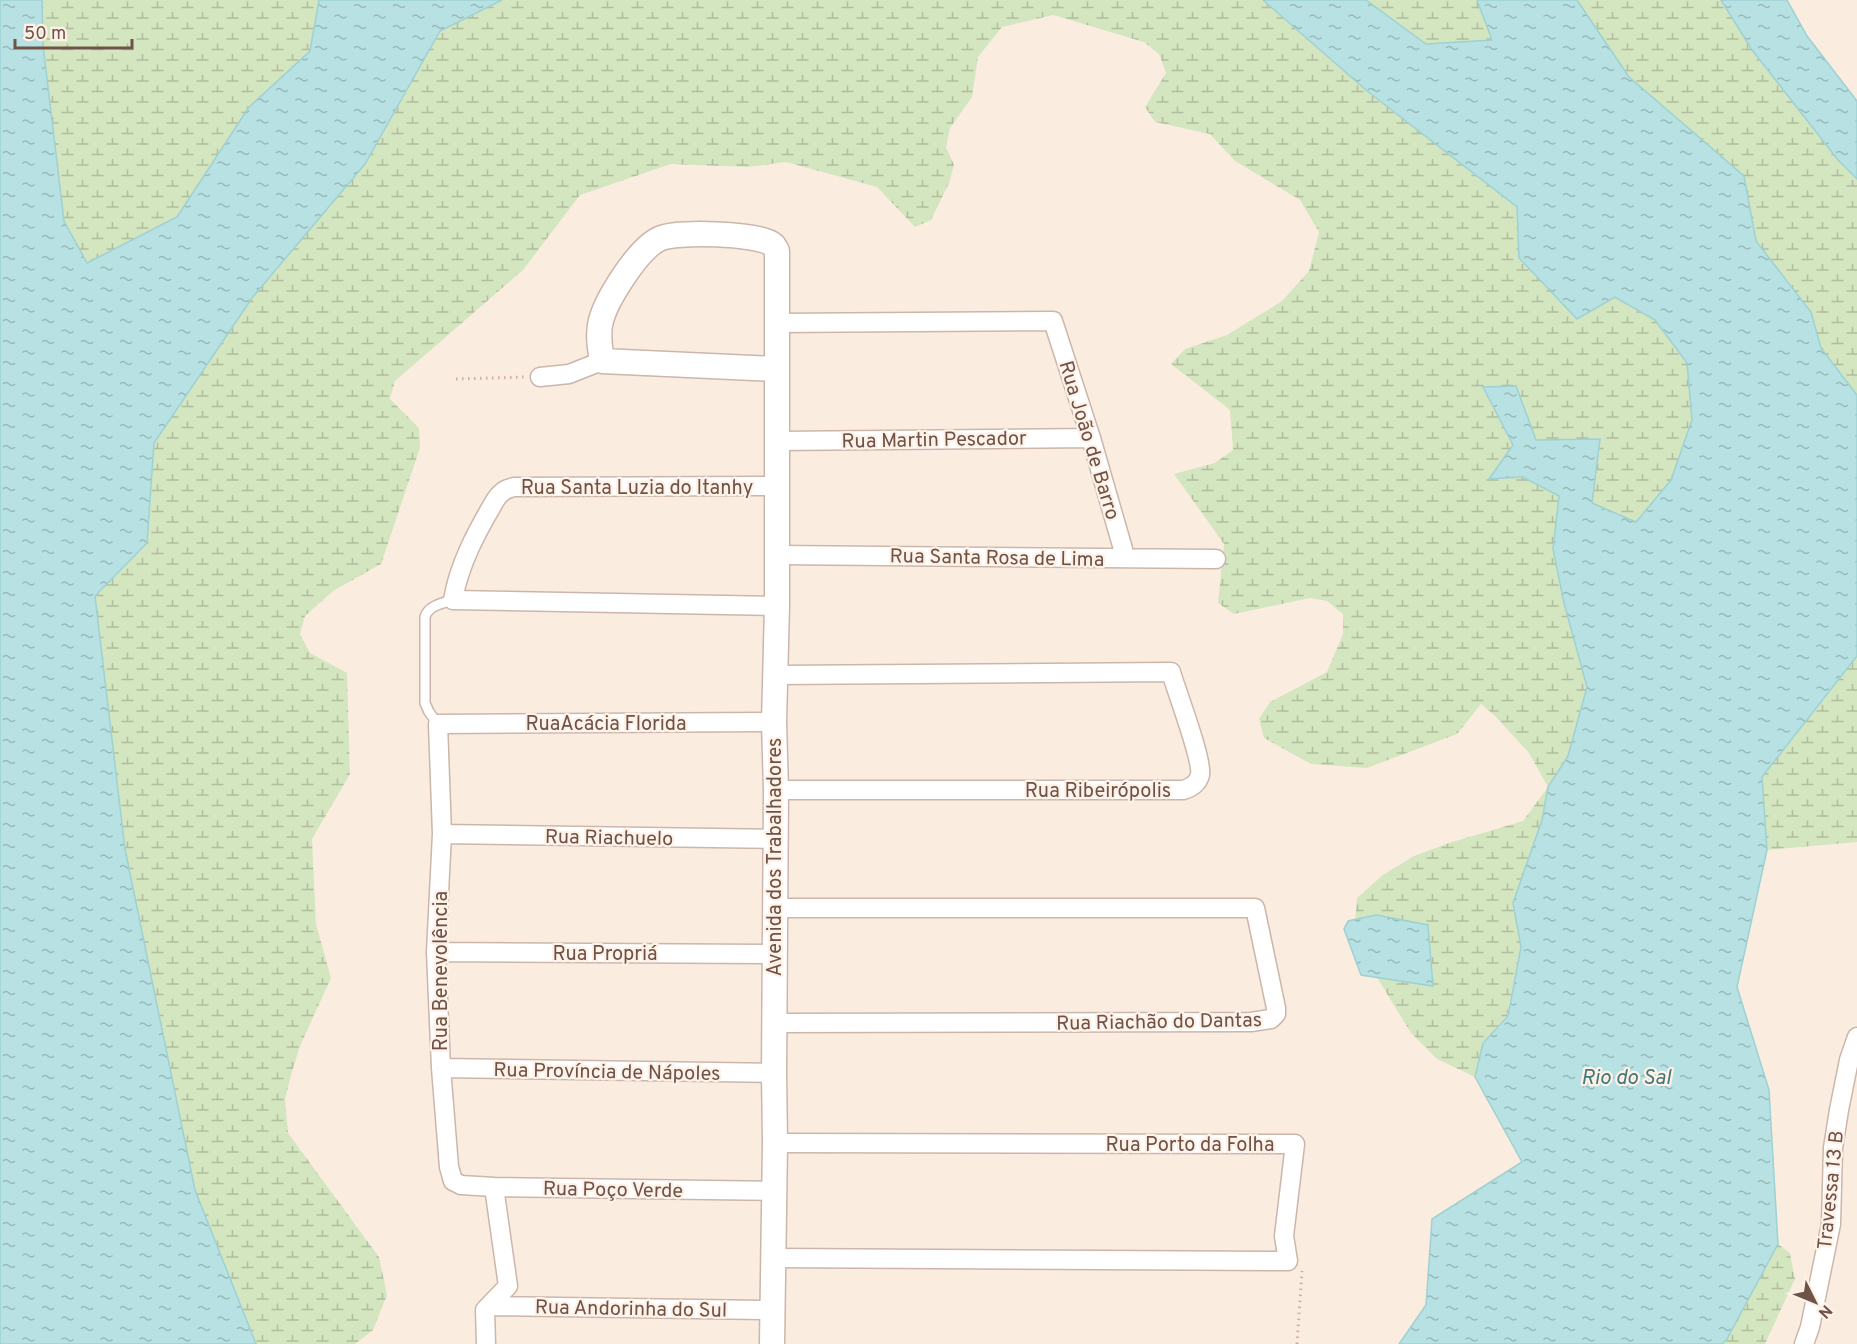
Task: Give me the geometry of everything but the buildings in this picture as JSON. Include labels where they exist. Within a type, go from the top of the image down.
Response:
[{"type":"street","name":"Avenida dos Trabalhadores","points":[[602,361],[600,323],[609,302],[623,280],[641,254],[652,243],[664,237],[737,235],[751,237],[773,245],[777,251],[777,675],[774,722],[776,790],[775,1143],[772,1344]]},
{"type":"street","name":"Rua João de Barro","points":[[778,323],[1053,321],[1091,438],[1123,549],[1119,558]]},
{"type":"street","points":[[540,377],[569,374],[602,361],[776,369]]},
{"type":"street","name":"Rua Martin Pescador","points":[[778,441],[1091,438]]},
{"type":"street","name":"Rua Santa Luzia do Itanhy","points":[[453,600],[457,577],[464,559],[504,490],[514,487],[776,486]]},
{"type":"street","name":"Rua Santa Rosa de Lima","points":[[777,555],[1216,559]]},
{"type":"street","points":[[453,600],[777,606]]},
{"type":"street","name":"Rua Ribeirópolis","points":[[776,790],[1183,790],[1195,783],[1200,776],[1196,751],[1170,672],[777,675]]},
{"type":"street","name":"RuaAcácia Florida","points":[[438,724],[774,722]]},
{"type":"street","name":"Rua Benevolência","points":[[438,724],[442,834],[436,952],[448,1167],[453,1181]]},
{"type":"street","name":"Rua Riachuelo","points":[[442,834],[775,839]]},
{"type":"street","name":"Rua Riachão do Dantas","points":[[775,908],[1255,908],[1276,1008],[1276,1014],[1271,1019],[1251,1022],[775,1023]]},
{"type":"street","name":"Rua Propriá","points":[[436,952],[774,954]]},
{"type":"street","name":"Travessa 13 B","points":[[1804,1344],[1810,1327],[1831,1224],[1833,1148],[1845,1079],[1857,1037]]},
{"type":"street","name":"Rua Província de Nápoles","points":[[441,1068],[774,1073]]},
{"type":"street","name":"Rua Porto da Folha","points":[[775,1143],[1295,1144],[1284,1236],[1288,1262]]},
{"type":"street","name":"Rua Poço Verde","points":[[453,1181],[461,1185],[494,1187],[774,1191]]},
{"type":"street","points":[[486,1344],[485,1310],[508,1286],[494,1187]]},
{"type":"street","points":[[774,1258],[1288,1262]]},
{"type":"street","name":"Rua Andorinha do Sul","points":[[490,1306],[772,1310]]},
{"type":"lane","points":[[438,724],[425,703],[425,617],[432,608],[453,600]]},
{"type":"path","points":[[456,379],[540,377]]},
{"type":"path","points":[[1288,1262],[1302,1269],[1297,1344]]},
{"type":"green space","points":[[42,0],[319,0],[310,51],[249,107],[177,217],[87,263],[64,221],[43,45]]},
{"type":"green space","points":[[502,0],[1263,0],[1367,91],[1517,207],[1519,258],[1615,297],[1655,320],[1687,363],[1692,420],[1671,480],[1636,522],[1592,503],[1536,440],[1516,386],[1483,387],[1513,445],[1490,478],[1523,477],[1559,496],[1553,549],[1564,603],[1587,687],[1568,756],[1548,787],[1529,753],[1481,704],[1457,734],[1367,768],[1311,764],[1264,738],[1259,719],[1270,702],[1327,672],[1343,634],[1343,614],[1327,601],[1310,598],[1234,614],[1218,603],[1224,544],[1174,474],[1215,463],[1233,450],[1230,410],[1171,364],[1185,349],[1227,335],[1282,301],[1309,271],[1319,232],[1300,200],[1235,161],[1210,134],[1155,122],[1145,107],[1166,73],[1159,54],[1144,42],[1053,15],[1002,27],[978,57],[972,97],[950,128],[946,147],[954,165],[949,183],[931,220],[915,227],[877,187],[786,162],[748,167],[671,164],[580,195],[523,270],[395,381],[390,399],[419,428],[420,448],[381,564],[333,591],[305,616],[300,634],[310,653],[347,673],[350,774],[312,839],[316,924],[331,978],[300,1046],[291,1075],[285,1099],[288,1133],[379,1257],[387,1295],[373,1330],[355,1344],[256,1344],[195,1190],[125,849],[95,596],[147,543],[154,443],[252,298],[365,164],[440,31]]},
{"type":"green space","points":[[1366,0],[1477,0],[1492,40],[1426,44]]},
{"type":"green space","points":[[1577,0],[1721,0],[1752,50],[1838,160],[1857,179],[1857,395],[1821,348],[1811,312],[1756,241],[1744,176],[1629,77]]},
{"type":"green space","points":[[1857,656],[1857,842],[1767,850],[1762,777]]},
{"type":"green space","points":[[1548,787],[1542,820],[1513,903],[1521,947],[1507,1016],[1483,1043],[1475,1077],[1437,1059],[1411,1033],[1359,948],[1354,934],[1357,898],[1383,875],[1414,856],[1523,821]]},
{"type":"green space","points":[[1778,1244],[1790,1253],[1795,1279],[1765,1344],[1722,1344],[1727,1339]]},
{"type":"water","points":[[0,0],[42,0],[43,45],[64,221],[87,263],[177,217],[249,107],[310,51],[319,0],[502,0],[440,31],[365,164],[252,298],[154,443],[147,543],[95,596],[125,849],[195,1190],[256,1344],[0,1344]]},
{"type":"water","name":"Rio do Sal","points":[[1263,0],[1366,0],[1426,44],[1492,40],[1477,0],[1577,0],[1629,77],[1744,176],[1756,241],[1811,312],[1821,348],[1857,395],[1857,656],[1762,777],[1767,850],[1737,987],[1769,1090],[1778,1244],[1727,1339],[1722,1344],[1399,1344],[1426,1305],[1432,1219],[1522,1162],[1475,1077],[1483,1043],[1508,1016],[1521,947],[1513,903],[1542,820],[1548,787],[1568,756],[1587,687],[1564,603],[1553,549],[1559,496],[1523,477],[1489,479],[1513,445],[1483,387],[1516,386],[1536,440],[1600,439],[1592,503],[1636,522],[1671,480],[1692,420],[1687,363],[1655,320],[1615,297],[1577,319],[1519,258],[1517,207],[1367,91]]},
{"type":"water","points":[[1721,0],[1787,0],[1807,36],[1857,101],[1857,179],[1838,160],[1752,50]]},
{"type":"water","points":[[1376,915],[1428,925],[1433,986],[1361,975],[1344,929],[1348,921]]}]
